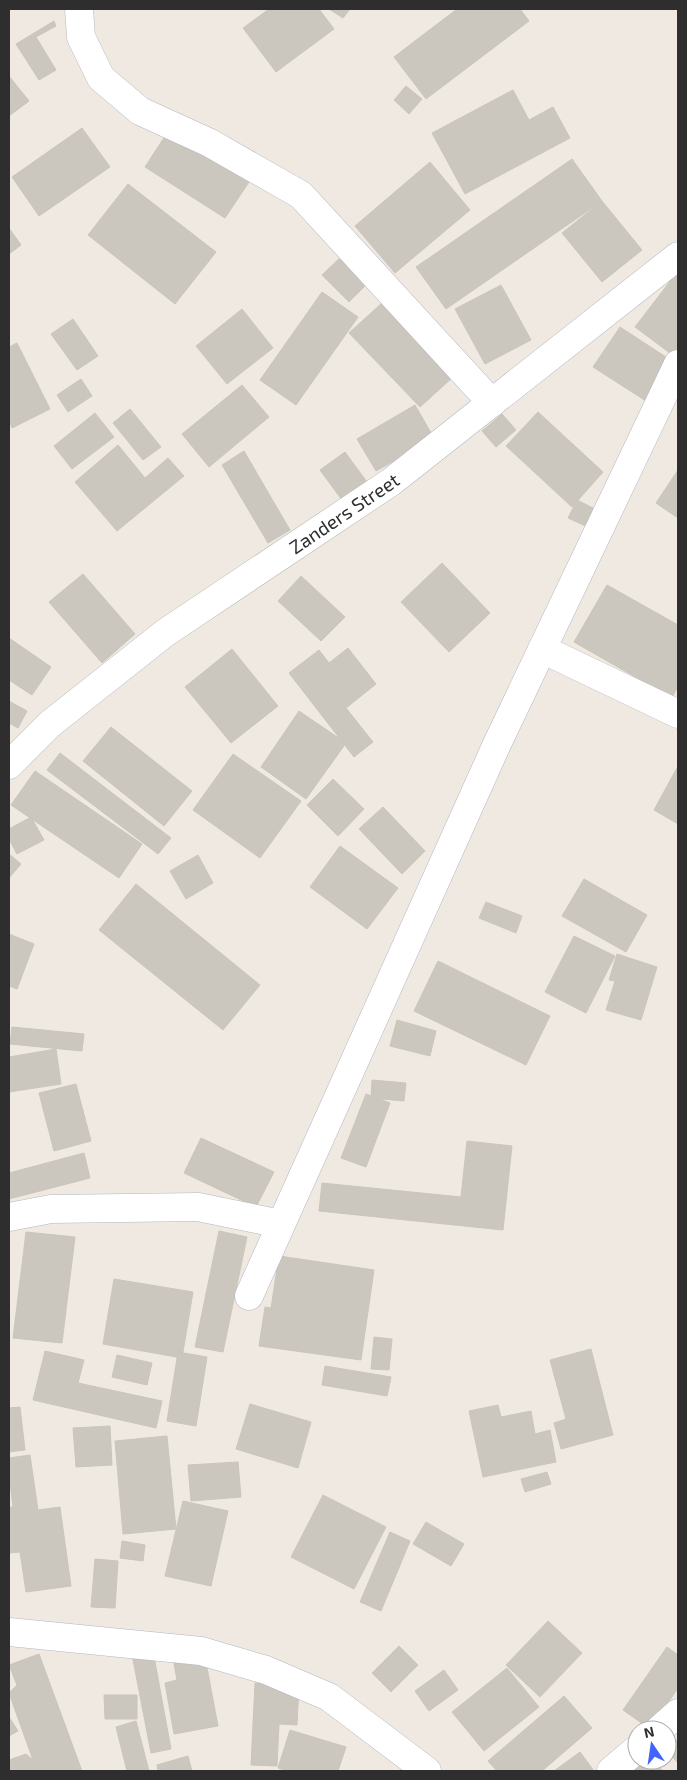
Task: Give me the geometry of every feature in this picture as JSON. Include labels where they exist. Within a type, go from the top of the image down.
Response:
[{"type":"street","points":[[79,9],[81,37],[101,78],[140,111],[210,143],[301,196],[492,403]]},
{"type":"street","name":"Zanders Street","points":[[9,766],[50,724],[165,633],[391,482],[678,256]]},
{"type":"street","points":[[249,1296],[497,744],[678,364]]},
{"type":"street","points":[[542,649],[678,714]]},
{"type":"street","points":[[9,1217],[51,1209],[198,1207],[281,1224]]},
{"type":"street","points":[[9,1632],[201,1651],[266,1670],[329,1697],[427,1771]]},
{"type":"street","points":[[611,1771],[627,1757]]},
{"type":"building","points":[[269,9],[319,9],[334,29],[276,72],[243,28]]},
{"type":"building","points":[[329,9],[350,9],[343,18]]},
{"type":"building","points":[[457,9],[520,9],[529,21],[426,99],[394,57]]},
{"type":"building","points":[[54,21],[56,26],[36,37],[56,70],[39,80],[16,44]]},
{"type":"building","points":[[9,76],[29,101],[9,116]]},
{"type":"building","points":[[406,86],[422,99],[409,114],[394,100]]},
{"type":"building","points":[[513,90],[529,120],[553,107],[570,138],[465,194],[432,133]]},
{"type":"building","points":[[82,128],[110,167],[39,216],[12,177]]},
{"type":"building","points":[[169,130],[249,182],[225,218],[145,167]]},
{"type":"building","points":[[572,159],[602,201],[446,309],[416,267]]},
{"type":"building","points":[[430,162],[470,210],[395,273],[355,226]]},
{"type":"building","points":[[128,184],[216,252],[175,304],[88,235]]},
{"type":"building","points":[[602,201],[642,250],[602,282],[562,233]]},
{"type":"building","points":[[9,228],[21,245],[9,254]]},
{"type":"building","points":[[342,256],[369,282],[349,302],[322,275]]},
{"type":"building","points":[[678,271],[678,351],[674,356],[635,327]]},
{"type":"building","points":[[501,285],[531,340],[485,364],[455,309]]},
{"type":"building","points":[[322,292],[358,317],[296,405],[260,380]]},
{"type":"building","points":[[383,302],[453,377],[420,407],[349,333]]},
{"type":"building","points":[[242,309],[273,348],[227,384],[196,346]]},
{"type":"building","points":[[73,319],[98,356],[77,370],[51,334]]},
{"type":"building","points":[[620,327],[672,361],[646,401],[593,367]]},
{"type":"building","points":[[17,343],[50,409],[12,428],[9,420],[9,347]]},
{"type":"building","points":[[81,379],[92,396],[68,412],[57,395]]},
{"type":"building","points":[[242,385],[269,417],[209,467],[182,434]]},
{"type":"building","points":[[415,405],[434,438],[376,471],[357,439]]},
{"type":"building","points":[[130,409],[161,447],[143,460],[113,423]]},
{"type":"building","points":[[538,412],[603,472],[572,507],[506,446]]},
{"type":"building","points":[[95,413],[114,437],[72,469],[54,446]]},
{"type":"building","points":[[502,414],[516,430],[496,447],[482,431]]},
{"type":"building","points":[[118,445],[145,478],[168,458],[184,476],[117,531],[75,482]]},
{"type":"building","points":[[244,451],[290,530],[268,543],[222,465]]},
{"type":"building","points":[[345,452],[367,482],[342,500],[320,470]]},
{"type":"building","points":[[678,470],[678,518],[656,503]]},
{"type":"building","points":[[577,500],[597,510],[588,527],[568,518]]},
{"type":"building","points":[[442,563],[490,613],[449,652],[401,602]]},
{"type":"building","points":[[83,574],[135,634],[102,663],[49,602]]},
{"type":"building","points":[[301,576],[345,617],[321,641],[278,601]]},
{"type":"building","points":[[607,585],[678,625],[678,686],[672,698],[574,642]]},
{"type":"building","points":[[9,638],[51,667],[32,695],[9,680]]},
{"type":"building","points":[[348,648],[376,684],[346,708],[373,742],[354,757],[289,673],[319,650],[329,663]]},
{"type":"building","points":[[232,649],[278,706],[231,743],[185,687]]},
{"type":"building","points":[[9,701],[27,711],[18,728],[9,723]]},
{"type":"building","points":[[299,711],[346,743],[306,799],[261,767]]},
{"type":"building","points":[[111,727],[192,791],[164,826],[83,761]]},
{"type":"building","points":[[60,753],[171,838],[158,854],[47,770]]},
{"type":"building","points":[[233,754],[301,801],[260,858],[193,810]]},
{"type":"building","points":[[678,766],[678,824],[654,810]]},
{"type":"building","points":[[35,771],[142,844],[119,878],[11,805]]},
{"type":"building","points":[[333,779],[364,809],[338,836],[307,805]]},
{"type":"building","points":[[383,807],[425,851],[402,874],[359,829]]},
{"type":"building","points":[[31,817],[44,840],[17,854],[9,839],[9,829]]},
{"type":"building","points":[[340,846],[398,888],[367,929],[310,887]]},
{"type":"building","points":[[9,854],[21,864],[9,878]]},
{"type":"building","points":[[198,855],[213,883],[186,899],[170,871]]},
{"type":"building","points":[[584,879],[647,915],[626,952],[562,916]]},
{"type":"building","points":[[136,884],[260,985],[223,1030],[99,930]]},
{"type":"building","points":[[486,902],[522,916],[516,933],[479,918]]},
{"type":"building","points":[[9,934],[34,944],[17,989],[9,986]]},
{"type":"building","points":[[574,936],[615,956],[586,1013],[545,992]]},
{"type":"building","points":[[617,954],[657,967],[641,1020],[606,1010],[615,981],[609,980]]},
{"type":"building","points":[[438,961],[550,1016],[526,1065],[414,1011]]},
{"type":"building","points":[[397,1020],[436,1031],[430,1056],[390,1046]]},
{"type":"building","points":[[12,1027],[84,1034],[82,1051],[10,1044]]},
{"type":"building","points":[[56,1049],[61,1084],[9,1092],[9,1057]]},
{"type":"building","points":[[372,1080],[406,1083],[404,1101],[371,1098]]},
{"type":"building","points":[[76,1084],[91,1141],[54,1151],[39,1093]]},
{"type":"building","points":[[366,1094],[390,1103],[366,1167],[341,1158]]},
{"type":"building","points":[[201,1138],[274,1172],[256,1207],[184,1173]]},
{"type":"building","points":[[467,1141],[512,1146],[503,1230],[319,1211],[322,1183],[461,1197]]},
{"type":"building","points":[[84,1153],[90,1178],[9,1199],[9,1173]]},
{"type":"building","points":[[219,1231],[247,1237],[223,1352],[195,1347]]},
{"type":"building","points":[[26,1232],[75,1237],[62,1343],[13,1338]]},
{"type":"building","points":[[279,1256],[374,1270],[361,1360],[259,1346],[265,1307],[271,1308]]},
{"type":"building","points":[[114,1279],[193,1292],[182,1358],[103,1344]]},
{"type":"building","points":[[374,1337],[392,1339],[389,1370],[371,1369]]},
{"type":"building","points":[[591,1349],[613,1435],[561,1449],[554,1423],[566,1419],[550,1360]]},
{"type":"building","points":[[45,1351],[84,1360],[78,1383],[162,1401],[156,1428],[33,1400]]},
{"type":"building","points":[[178,1352],[207,1357],[196,1426],[167,1421]]},
{"type":"building","points":[[117,1355],[152,1363],[147,1385],[112,1377]]},
{"type":"building","points":[[325,1366],[391,1377],[387,1396],[322,1385]]},
{"type":"building","points":[[250,1404],[311,1422],[298,1468],[236,1449]]},
{"type":"building","points":[[498,1405],[501,1417],[531,1411],[535,1434],[550,1430],[556,1462],[483,1477],[469,1411]]},
{"type":"building","points":[[20,1407],[25,1450],[9,1452],[9,1408]]},
{"type":"building","points":[[110,1426],[112,1465],[76,1467],[73,1428]]},
{"type":"building","points":[[167,1436],[176,1529],[123,1534],[115,1441]]},
{"type":"building","points":[[30,1455],[38,1510],[60,1507],[71,1586],[26,1592],[20,1552],[9,1553],[9,1507],[13,1507],[9,1458]]},
{"type":"building","points":[[238,1462],[241,1497],[191,1501],[188,1465]]},
{"type":"building","points":[[547,1472],[551,1484],[525,1492],[521,1479]]},
{"type":"building","points":[[323,1495],[386,1527],[354,1589],[291,1557]]},
{"type":"building","points":[[183,1501],[228,1511],[211,1586],[165,1576]]},
{"type":"building","points":[[426,1522],[464,1544],[451,1566],[413,1544]]},
{"type":"building","points":[[390,1532],[410,1541],[381,1611],[360,1602]]},
{"type":"building","points":[[122,1541],[145,1545],[143,1561],[120,1558]]},
{"type":"building","points":[[95,1559],[118,1561],[115,1608],[91,1607]]},
{"type":"building","points":[[548,1621],[582,1653],[540,1697],[506,1665]]},
{"type":"building","points":[[151,1640],[171,1749],[151,1753],[130,1644]]},
{"type":"building","points":[[202,1641],[218,1726],[174,1734],[165,1683],[177,1680],[171,1647]]},
{"type":"building","points":[[399,1646],[418,1665],[391,1692],[372,1673]]},
{"type":"building","points":[[667,1647],[678,1655],[678,1688],[656,1720],[637,1720],[623,1710]]},
{"type":"building","points":[[39,1654],[82,1771],[9,1771],[9,1760],[26,1754],[33,1760],[9,1693],[17,1685],[9,1665]]},
{"type":"building","points":[[507,1668],[539,1707],[484,1751],[452,1712]]},
{"type":"building","points":[[444,1670],[458,1690],[429,1711],[415,1691]]},
{"type":"building","points":[[255,1683],[299,1685],[297,1725],[279,1724],[277,1766],[251,1765]]},
{"type":"building","points":[[104,1695],[137,1695],[137,1719],[105,1719]]},
{"type":"building","points":[[564,1696],[592,1728],[542,1771],[497,1771],[488,1761]]},
{"type":"building","points":[[9,1717],[18,1731],[9,1736]]},
{"type":"building","points":[[136,1721],[149,1771],[127,1771],[116,1727]]},
{"type":"building","points":[[290,1730],[346,1747],[338,1771],[288,1771],[278,1768]]},
{"type":"building","points":[[678,1739],[678,1763],[677,1762]]},
{"type":"building","points":[[580,1752],[594,1771],[554,1771]]},
{"type":"building","points":[[188,1756],[192,1771],[158,1771],[157,1765]]},
{"type":"building","points":[[662,1770],[663,1771],[632,1771]]}]
